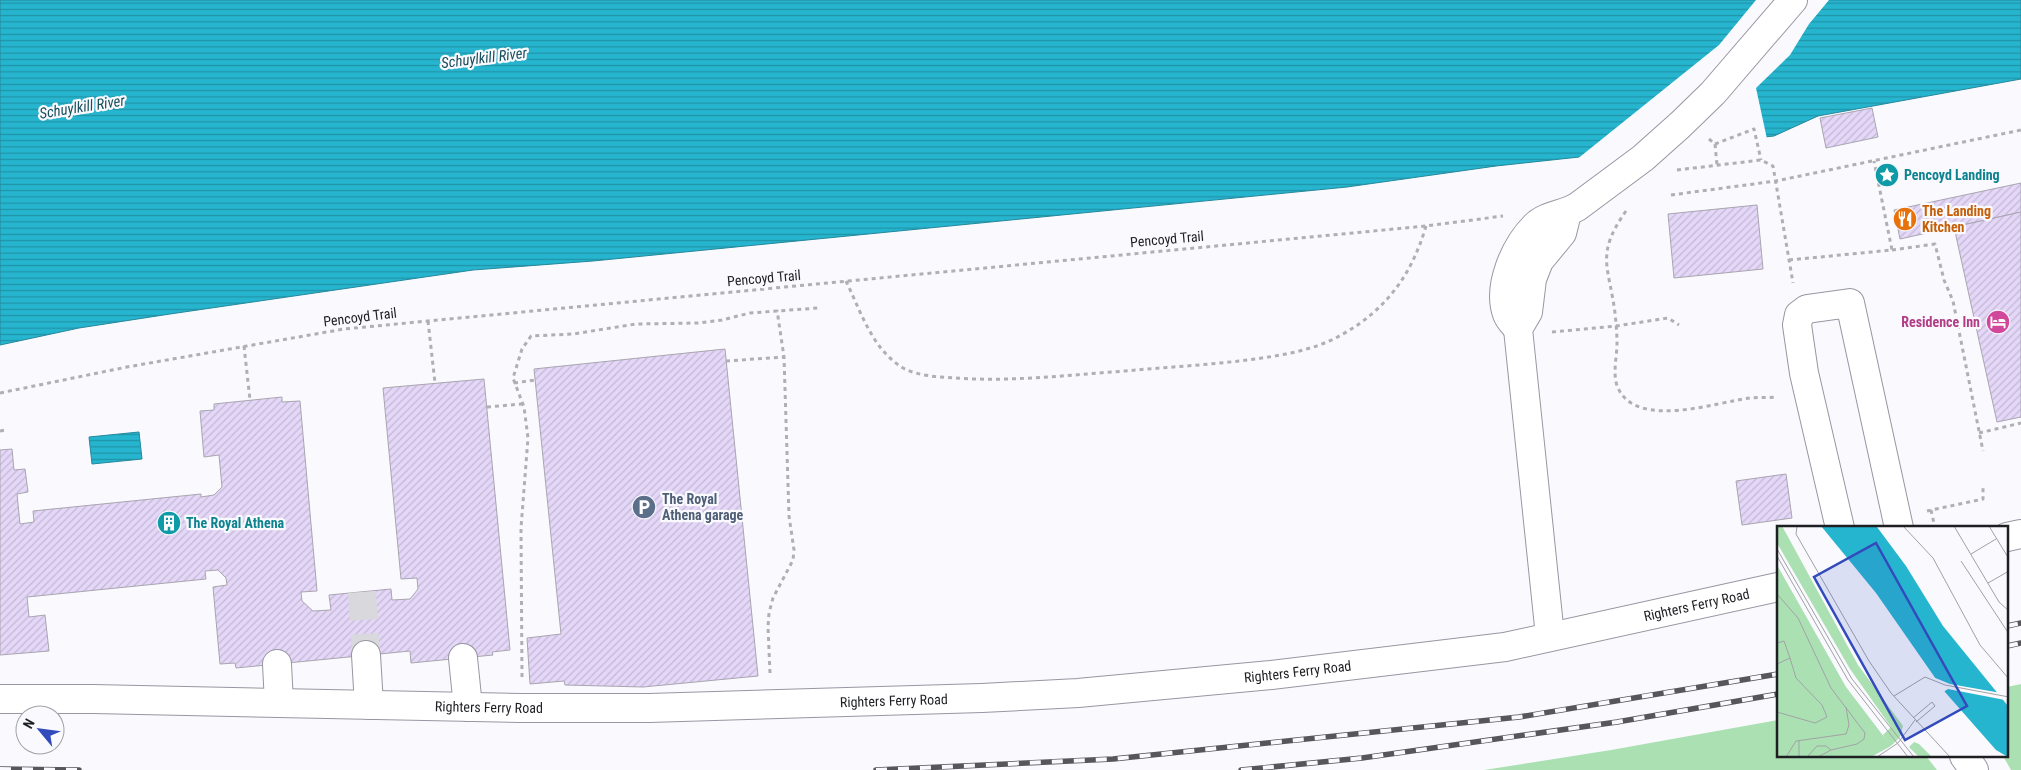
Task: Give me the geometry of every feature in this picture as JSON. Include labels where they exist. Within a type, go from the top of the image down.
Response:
[{"type":"street","points":[[1550,636],[1518,329],[1528,312],[1532,278],[1539,261],[1562,233],[1567,213],[1602,190],[1643,158],[1713,93],[1793,0]]},
{"type":"street","points":[[1797,302],[1807,309],[1850,303],[1899,526]]},
{"type":"street","points":[[1797,302],[1797,325],[1804,374],[1840,526]]},
{"type":"street","points":[[2008,537],[2021,534]]},
{"type":"street","name":"Righters Ferry Road","points":[[0,699],[93,698],[520,708],[649,708],[982,698],[1078,693],[1271,675],[1505,647],[1777,587]]},
{"type":"street","points":[[366,655],[369,705]]},
{"type":"street","points":[[462,658],[468,707]]},
{"type":"street","points":[[278,664],[279,703]]},
{"type":"street","points":[[1965,758],[1974,770]]},
{"type":"path","points":[[1715,144],[1754,129],[1761,160]]},
{"type":"path","points":[[1671,195],[1776,181],[2021,130]]},
{"type":"path","points":[[1703,133],[1715,144],[1717,165]]},
{"type":"path","points":[[1670,171],[1761,160],[1773,166],[1797,302]]},
{"type":"path","points":[[1874,161],[1892,250]]},
{"type":"path","points":[[1629,207],[1613,233],[1606,252],[1616,326],[1615,377],[1618,388],[1623,396],[1634,405],[1645,409],[1672,411],[1751,398],[1779,397]]},
{"type":"path","name":"Pencoyd Trail","points":[[0,393],[128,367],[344,329],[1426,226],[1510,215]]},
{"type":"path","points":[[846,281],[877,343],[904,368],[919,374],[977,380],[1021,380],[1225,362],[1288,353],[1317,346],[1361,323],[1398,286],[1411,266],[1426,226]]},
{"type":"path","points":[[1789,260],[1935,244],[1944,280],[1953,301],[1983,450]]},
{"type":"path","points":[[520,708],[523,670],[521,528],[528,438],[527,422],[513,378],[522,349],[531,336],[573,334],[636,324],[698,323],[722,320],[750,312],[818,308]]},
{"type":"path","points":[[772,704],[769,613],[773,598],[793,560],[794,550],[789,516],[784,356],[777,310]]},
{"type":"path","points":[[1573,331],[1668,318],[1679,325]]},
{"type":"path","points":[[428,321],[435,383]]},
{"type":"path","points":[[244,346],[250,400]]},
{"type":"path","points":[[726,361],[784,356]]},
{"type":"path","points":[[514,383],[535,380]]},
{"type":"path","points":[[487,407],[522,404]]},
{"type":"path","points":[[1979,433],[2021,423]]},
{"type":"path","points":[[0,431],[5,430]]},
{"type":"path","points":[[1922,512],[1983,499],[1983,487]]},
{"type":"path","points":[[1931,510],[1935,526]]},
{"type":"green space","points":[[2021,684],[2021,770],[2011,770],[2004,758],[2008,758],[2008,687]]},
{"type":"green space","points":[[1777,720],[1777,758],[1928,758],[1937,770],[1484,770],[1611,750]]},
{"type":"water","name":"Schuylkill River","points":[[0,0],[2021,0],[2021,79],[1818,116],[1774,136],[1496,166],[1347,187],[593,261],[473,270],[79,328],[0,345]],"holes":[[[1800,25],[1802,36],[1726,52],[1723,41]]]},
{"type":"water","points":[[139,432],[142,459],[92,464],[89,437]]},
{"type":"pier","points":[[1756,0],[1829,0],[1809,24],[1790,55],[1756,88],[1767,139],[1576,160],[1719,45]],"holes":[[[1798,28],[1799,34],[1727,49],[1726,43]]]},
{"type":"building","points":[[1872,108],[1878,137],[1826,148],[1820,118]]},
{"type":"building","points":[[2021,183],[2021,212],[1900,239],[1894,210]]},
{"type":"building","points":[[1757,205],[1763,269],[1674,278],[1668,214]]},
{"type":"building","name":"Residence Inn","points":[[2021,212],[2021,417],[1997,422],[1954,227]]},
{"type":"building","name":"The Royal Athena garage","points":[[725,349],[758,676],[643,687],[565,685],[564,681],[530,684],[527,638],[561,634],[534,369]]},
{"type":"building","name":"The Royal Athena","points":[[484,379],[510,650],[492,652],[493,655],[411,663],[410,651],[236,668],[235,663],[220,664],[213,587],[227,585],[226,578],[218,570],[205,571],[206,579],[27,597],[29,617],[45,615],[49,651],[0,655],[0,450],[12,449],[14,470],[25,469],[28,492],[17,494],[20,524],[34,522],[33,511],[201,494],[201,497],[214,495],[222,487],[219,455],[204,457],[200,411],[214,410],[214,404],[282,397],[282,402],[300,401],[317,591],[301,592],[302,601],[313,611],[331,610],[329,595],[391,589],[392,600],[410,599],[418,589],[417,578],[401,579],[383,388]]},
{"type":"building","points":[[1786,474],[1792,518],[1742,525],[1736,481]]},
{"type":"tunnel","points":[[362,592],[366,655]]},
{"type":"railway","points":[[2008,626],[2021,623]]},
{"type":"railway","points":[[2008,646],[2021,643]]},
{"type":"railway","points":[[876,770],[1113,759],[1519,717],[1777,674]]},
{"type":"railway","points":[[1241,770],[1362,758],[1617,722],[1777,694]]},
{"type":"railway","points":[[0,769],[79,770]]},
{"type":"place","name":"Pencoyd Landing","points":[[1887,175]]},
{"type":"place","name":"The Landing Kitchen","points":[[1905,219]]},
{"type":"place","name":"Residence Inn","points":[[1998,322]]},
{"type":"place","name":"The Royal Athena garage","points":[[644,507]]},
{"type":"place","name":"The Royal Athena","points":[[169,523]]}]
